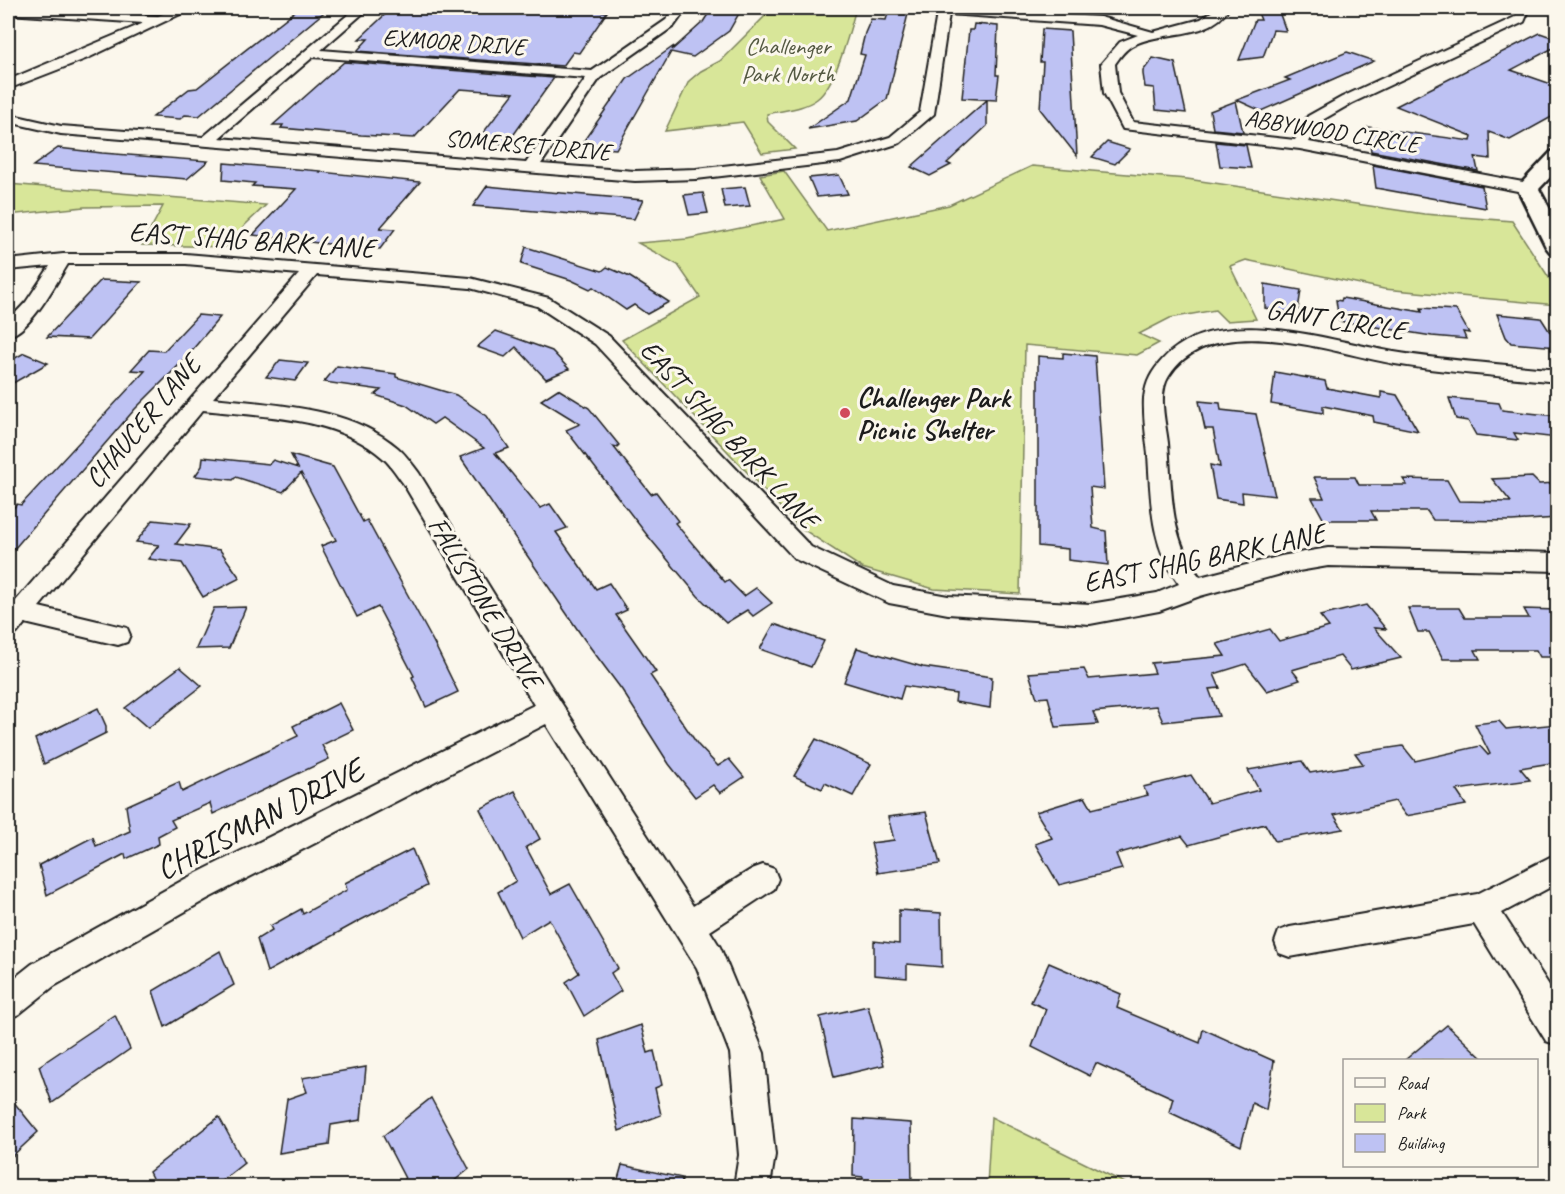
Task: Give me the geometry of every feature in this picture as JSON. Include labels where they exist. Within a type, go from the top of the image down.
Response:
[{"type":"street","points":[[8,85],[187,8]]},
{"type":"street","points":[[207,141],[363,8]]},
{"type":"street","points":[[530,168],[595,75],[670,23],[681,8]]},
{"type":"street","points":[[943,9],[1100,21],[1151,35],[1200,24],[1223,8]]},
{"type":"street","points":[[1300,145],[1313,119],[1347,100],[1520,19],[1524,8]]},
{"type":"street","name":"SOMERSET DRIVE","points":[[8,118],[61,130],[635,176],[696,174],[840,157],[895,140],[927,114],[943,9]]},
{"type":"street","points":[[8,10],[161,21]]},
{"type":"street","name":"ABBYWOOD CIRCLE","points":[[1151,35],[1125,44],[1108,64],[1111,93],[1128,126],[1300,145],[1528,188]]},
{"type":"street","points":[[1436,46],[1452,51]]},
{"type":"street","name":"EXMOOR DRIVE","points":[[309,53],[595,75]]},
{"type":"street","points":[[1555,239],[1528,188],[1557,156]]},
{"type":"street","points":[[8,331],[33,305],[63,259]]},
{"type":"street","name":"EAST SHAG BARK LANE","points":[[8,265],[63,259],[186,259],[470,283],[543,302],[602,340],[802,553],[889,594],[948,605],[1090,614],[1159,602],[1195,588],[1281,565],[1328,557],[1557,562]]},
{"type":"street","name":"CHAUCER LANE","points":[[14,619],[311,271]]},
{"type":"street","name":"GANT CIRCLE","points":[[1195,588],[1176,562],[1165,524],[1154,409],[1160,375],[1182,352],[1198,342],[1249,333],[1275,335],[1394,358],[1557,376]]},
{"type":"street","name":"FALLSTONE DRIVE","points":[[196,403],[334,423],[369,437],[391,453],[411,478],[551,709],[709,958],[747,1053],[758,1155],[752,1186]]},
{"type":"street","name":"CHAUCER LANE","points":[[14,619],[118,635]]},
{"type":"street","name":"CHRISMAN DRIVE","points":[[8,1003],[43,975],[196,889],[551,709]]},
{"type":"street","points":[[1290,942],[1481,908],[1557,867]]},
{"type":"street","points":[[688,927],[762,879]]},
{"type":"street","points":[[1481,908],[1557,1029]]},
{"type":"green space","name":"Challenger Park North","points":[[768,8],[856,8],[836,70],[824,92],[806,105],[767,114],[768,122],[795,149],[762,153],[743,122],[665,131],[689,81],[701,71],[720,61],[764,17]]},
{"type":"green space","points":[[1032,166],[1187,179],[1424,214],[1512,221],[1557,290],[1557,305],[1384,289],[1246,260],[1230,266],[1256,319],[1226,321],[1215,310],[1170,318],[1139,334],[1159,343],[1137,355],[1025,345],[1020,594],[934,589],[862,568],[798,526],[622,340],[700,297],[678,265],[638,243],[687,239],[785,219],[760,175],[784,171],[827,231],[949,205]]},
{"type":"green space","points":[[8,184],[266,205],[245,225],[229,247],[142,245],[163,206],[84,207],[8,215]]},
{"type":"green space","points":[[991,1117],[1131,1186],[987,1186]]},
{"type":"building","points":[[299,8],[329,8],[199,116],[185,115],[180,119],[153,117],[189,89],[197,88]]},
{"type":"building","points":[[392,8],[554,8],[607,12],[579,53],[573,52],[563,66],[357,51],[368,39],[359,39]]},
{"type":"building","points":[[712,8],[742,8],[729,31],[693,57],[671,52],[616,149],[580,146],[627,79],[674,46],[672,50],[703,22]]},
{"type":"building","points":[[1256,8],[1278,9],[1286,31],[1273,30],[1263,57],[1239,60],[1255,20],[1261,20]]},
{"type":"building","points":[[888,13],[908,14],[887,99],[857,121],[808,129],[851,99],[865,55],[860,54],[871,19],[886,20]]},
{"type":"building","points":[[974,24],[998,26],[996,75],[999,75],[996,100],[962,98],[969,30],[973,30]]},
{"type":"building","points":[[1042,29],[1070,31],[1077,156],[1040,109],[1043,62],[1040,62]]},
{"type":"building","points":[[1540,33],[1557,39],[1557,46],[1511,70],[1557,86],[1557,114],[1510,140],[1489,132],[1490,159],[1475,157],[1478,171],[1371,151],[1368,127],[1471,141],[1472,136],[1396,106]]},
{"type":"building","points":[[1347,52],[1374,61],[1261,111],[1237,100],[1290,80],[1285,78]]},
{"type":"building","points":[[1153,58],[1175,63],[1186,113],[1156,110],[1154,88],[1145,87],[1143,74]]},
{"type":"building","points":[[344,62],[554,78],[507,144],[476,142],[514,93],[460,89],[414,138],[281,128],[283,125],[273,125]]},
{"type":"building","points":[[987,100],[987,126],[947,163],[951,165],[930,176],[911,167]]},
{"type":"building","points":[[1236,101],[1243,132],[1213,129],[1210,111]]},
{"type":"building","points":[[1107,142],[1130,149],[1115,164],[1092,157]]},
{"type":"building","points":[[1216,142],[1246,145],[1251,168],[1220,166]]},
{"type":"building","points":[[58,148],[208,161],[187,179],[33,166]]},
{"type":"building","points":[[224,163],[420,182],[380,228],[395,229],[380,249],[318,243],[253,235],[296,189],[252,186],[255,183],[223,180]]},
{"type":"building","points":[[1373,165],[1482,186],[1486,208],[1376,188]]},
{"type":"building","points":[[839,175],[848,194],[817,197],[809,178]]},
{"type":"building","points":[[487,186],[643,200],[634,219],[473,206]]},
{"type":"building","points":[[745,187],[750,206],[725,208],[721,189]]},
{"type":"building","points":[[703,193],[708,213],[689,215],[684,195]]},
{"type":"building","points":[[526,247],[602,271],[607,267],[630,277],[669,302],[647,314],[634,305],[626,310],[593,287],[590,289],[571,280],[521,264]]},
{"type":"building","points":[[101,280],[141,282],[89,339],[47,337]]},
{"type":"building","points":[[1265,284],[1301,290],[1298,310],[1292,309],[1293,313],[1265,308]]},
{"type":"building","points":[[1342,298],[1422,312],[1421,308],[1456,310],[1469,333],[1463,332],[1466,339],[1432,336],[1339,321],[1336,300],[1341,301]]},
{"type":"building","points":[[1497,314],[1541,318],[1557,343],[1557,347],[1511,343],[1506,337]]},
{"type":"building","points":[[198,315],[220,317],[182,362],[135,409],[8,556],[8,514],[17,504],[21,505],[145,371],[131,370],[149,350],[164,351]]},
{"type":"building","points":[[496,331],[552,351],[569,369],[546,379],[516,347],[505,357],[477,347]]},
{"type":"building","points":[[24,353],[48,363],[8,386],[8,362]]},
{"type":"building","points":[[1063,353],[1095,356],[1104,489],[1090,487],[1093,528],[1106,531],[1108,565],[1068,560],[1068,549],[1038,546],[1038,356],[1063,358]]},
{"type":"building","points":[[280,360],[308,363],[295,381],[266,377]]},
{"type":"building","points":[[337,366],[396,374],[396,377],[456,395],[487,416],[509,448],[495,453],[540,508],[550,504],[567,528],[556,532],[596,589],[609,583],[627,610],[616,615],[656,672],[650,675],[698,745],[718,766],[729,759],[744,777],[720,793],[713,785],[695,797],[669,764],[622,690],[584,639],[460,457],[484,448],[442,418],[433,424],[406,405],[375,395],[381,390],[324,382]]},
{"type":"building","points":[[1275,372],[1325,381],[1327,388],[1381,398],[1381,392],[1397,395],[1418,431],[1374,422],[1373,416],[1323,406],[1323,413],[1271,404]]},
{"type":"building","points":[[558,389],[589,408],[619,445],[613,446],[651,494],[656,492],[678,521],[675,523],[725,582],[728,580],[744,596],[756,588],[772,603],[753,616],[747,610],[726,623],[698,596],[647,535],[566,430],[580,424],[541,400]]},
{"type":"building","points":[[1449,398],[1499,403],[1502,410],[1557,416],[1557,438],[1514,433],[1518,440],[1476,435],[1468,421],[1456,419]]},
{"type":"building","points":[[1199,401],[1220,403],[1221,410],[1256,414],[1275,496],[1242,492],[1243,503],[1216,499],[1210,465],[1220,467],[1213,429],[1205,429]]},
{"type":"building","points":[[291,455],[333,467],[363,522],[367,520],[458,692],[426,707],[412,677],[414,676],[378,607],[357,617],[321,546],[336,540],[301,473],[283,492],[236,477],[233,480],[195,476],[202,466],[203,457],[269,464],[273,460],[298,468]]},
{"type":"building","points":[[1314,477],[1355,477],[1359,485],[1407,485],[1403,479],[1447,480],[1459,501],[1511,502],[1492,479],[1532,477],[1539,484],[1557,483],[1557,518],[1512,521],[1433,520],[1427,511],[1371,511],[1376,520],[1324,520],[1312,498],[1324,498]]},
{"type":"building","points":[[153,520],[191,524],[176,544],[220,550],[240,578],[203,597],[182,563],[148,559],[159,545],[136,542]]},
{"type":"building","points":[[1366,605],[1386,629],[1374,628],[1401,658],[1351,670],[1340,656],[1292,670],[1300,680],[1267,691],[1246,664],[1214,674],[1220,688],[1209,689],[1219,716],[1163,722],[1156,706],[1093,712],[1098,724],[1056,727],[1048,697],[1037,698],[1029,673],[1084,669],[1089,679],[1155,673],[1151,663],[1225,656],[1217,644],[1270,629],[1279,641],[1329,627],[1320,616]]},
{"type":"building","points":[[246,607],[229,648],[196,649],[214,608]]},
{"type":"building","points":[[1408,608],[1459,608],[1465,618],[1529,618],[1524,609],[1557,610],[1557,657],[1540,657],[1536,650],[1475,650],[1480,659],[1443,659],[1429,632],[1418,632]]},
{"type":"building","points":[[774,624],[824,641],[811,667],[760,649]]},
{"type":"building","points":[[857,648],[923,667],[992,677],[990,708],[955,702],[956,694],[904,686],[900,699],[844,682]]},
{"type":"building","points":[[180,667],[202,686],[148,728],[125,708]]},
{"type":"building","points":[[339,703],[353,730],[322,745],[329,759],[213,814],[210,803],[171,820],[175,827],[158,836],[159,844],[126,859],[125,854],[47,895],[39,865],[93,837],[96,846],[130,831],[126,806],[179,782],[182,792],[298,736],[293,726]]},
{"type":"building","points":[[98,708],[106,726],[106,733],[44,764],[35,739]]},
{"type":"building","points":[[1499,721],[1506,729],[1557,724],[1557,762],[1520,768],[1530,780],[1456,790],[1466,805],[1406,816],[1395,801],[1334,815],[1343,829],[1275,841],[1265,824],[1189,845],[1182,836],[1116,854],[1122,869],[1059,885],[1035,844],[1052,838],[1036,812],[1085,797],[1092,809],[1148,795],[1143,787],[1191,775],[1209,803],[1259,790],[1248,770],[1302,761],[1310,773],[1363,764],[1355,753],[1403,746],[1415,761],[1480,746],[1488,755],[1490,754],[1475,724]]},
{"type":"building","points":[[816,739],[871,764],[853,796],[825,783],[822,789],[794,776]]},
{"type":"building","points":[[515,791],[540,839],[526,847],[551,894],[570,884],[618,968],[611,973],[621,991],[584,1016],[566,982],[579,973],[549,919],[520,937],[498,892],[516,881],[480,809]]},
{"type":"building","points":[[926,812],[940,864],[878,873],[871,843],[894,840],[888,817]]},
{"type":"building","points":[[412,849],[427,886],[267,972],[257,939],[272,930],[270,926],[301,909],[303,914],[347,890],[345,883]]},
{"type":"building","points":[[899,910],[941,913],[942,967],[907,964],[907,978],[874,975],[874,941],[899,944]]},
{"type":"building","points":[[220,951],[234,985],[165,1027],[153,991]]},
{"type":"building","points":[[1049,963],[1121,994],[1117,1008],[1200,1043],[1203,1029],[1274,1061],[1266,1110],[1252,1103],[1241,1146],[1169,1112],[1173,1098],[1096,1063],[1090,1076],[1032,1047],[1046,1009],[1031,1002]]},
{"type":"building","points":[[868,1006],[884,1065],[834,1077],[820,1017]]},
{"type":"building","points":[[115,1015],[130,1049],[52,1103],[39,1066]]},
{"type":"building","points":[[641,1025],[648,1053],[654,1051],[662,1085],[655,1088],[661,1115],[619,1131],[599,1040]]},
{"type":"building","points":[[1447,1025],[1483,1059],[1406,1059]]},
{"type":"building","points":[[366,1067],[361,1120],[331,1125],[329,1145],[279,1153],[287,1099],[307,1092],[302,1078]]},
{"type":"building","points":[[8,1095],[38,1132],[8,1160]]},
{"type":"building","points":[[431,1098],[469,1169],[448,1186],[409,1186],[383,1136]]},
{"type":"building","points":[[219,1117],[244,1163],[215,1186],[156,1186],[149,1172]]},
{"type":"building","points":[[854,1119],[911,1123],[912,1186],[863,1186],[863,1177],[853,1176]]},
{"type":"building","points":[[622,1165],[682,1178],[681,1186],[616,1186]]},
{"type":"place","name":"Challenger Park Picnic Shelter","points":[[845,413]]}]
